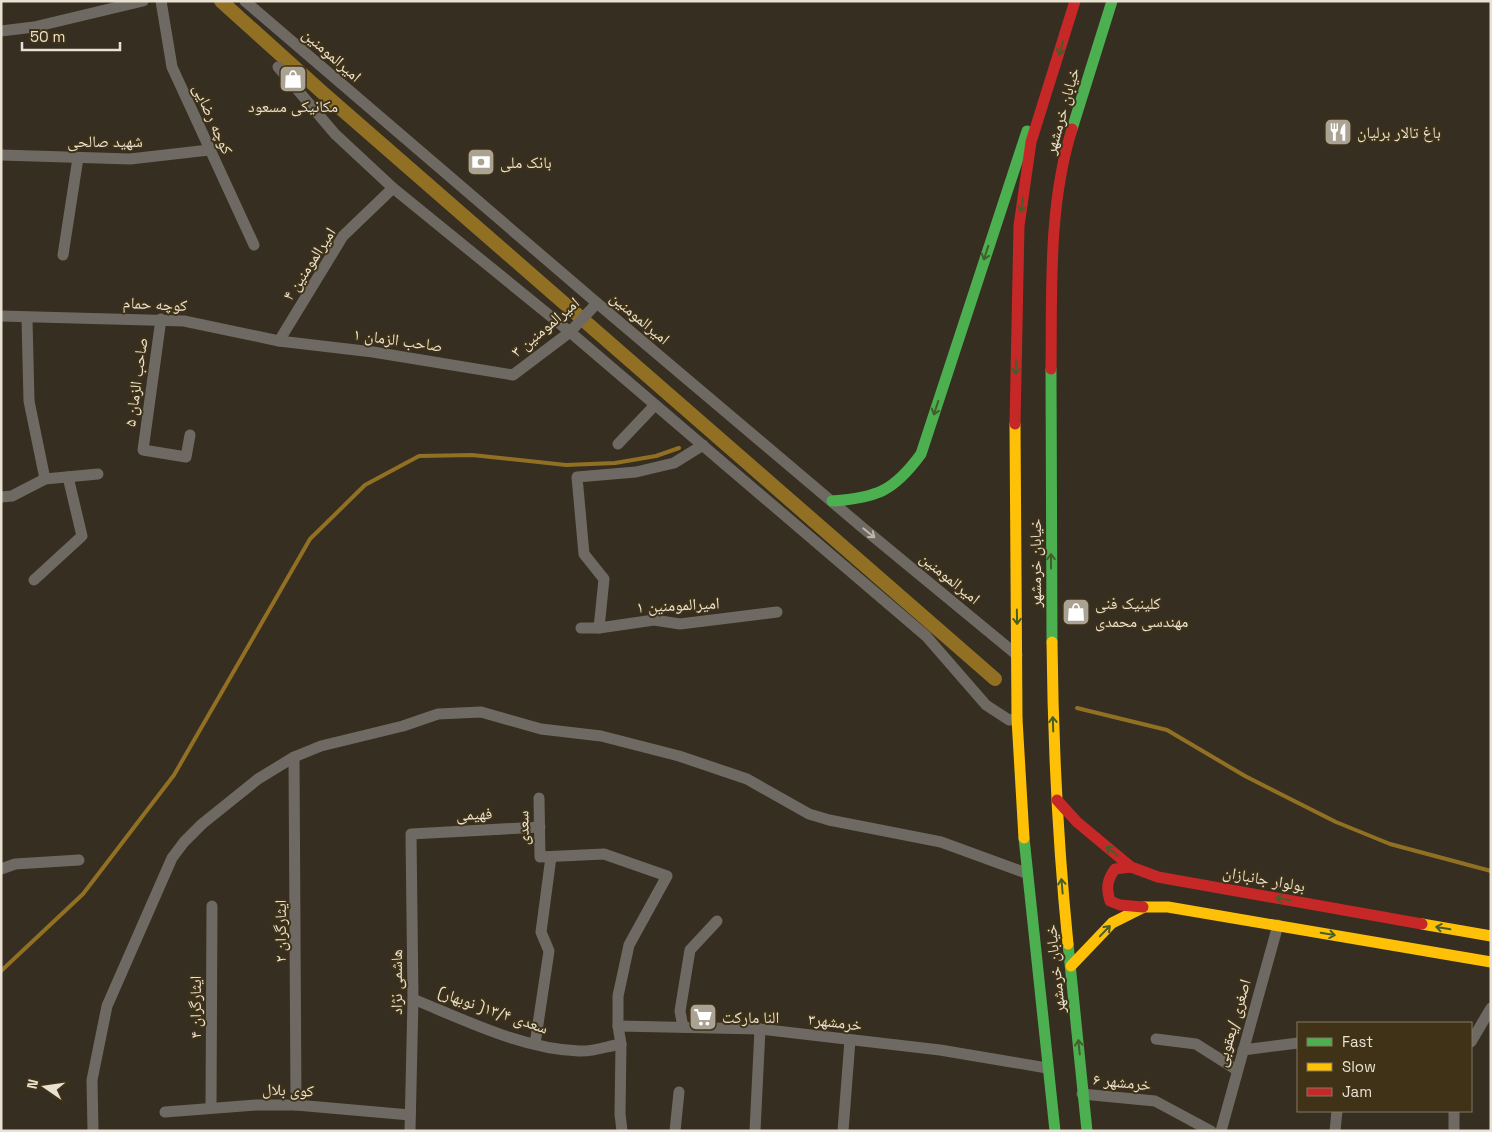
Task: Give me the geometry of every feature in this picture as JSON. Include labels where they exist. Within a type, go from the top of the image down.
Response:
[{"type":"main road","name":"خیابان خرمشهر","points":[[1056,1131],[1047,1068],[1026,873],[1016,719],[1014,407],[1019,226],[1031,142],[1075,1]]},
{"type":"main road","name":"خیابان خرمشهر","points":[[1087,1131],[1062,887],[1053,706],[1050,435],[1053,235],[1065,152],[1112,1]]},
{"type":"main road","points":[[832,501],[860,500],[882,493],[904,479],[921,454],[1020,144],[1052,76]]},
{"type":"main road","name":"بولوار جانبازان","points":[[1057,800],[1077,822],[1132,867],[1158,877],[1491,936]]},
{"type":"main road","points":[[1132,867],[1115,869],[1108,877],[1106,889],[1110,901],[1120,905],[1168,906],[1491,962]]},
{"type":"main road","points":[[1071,966],[1112,923],[1144,907]]},
{"type":"street","points":[[1,31],[34,26],[143,1]]},
{"type":"street","name":"کوچه رضایی","points":[[161,1],[172,67],[254,245]]},
{"type":"street","name":"امیرالمومنین","points":[[246,1],[597,303],[1017,655]]},
{"type":"street","points":[[278,67],[334,134],[393,188],[570,332],[926,636],[986,706],[1009,720],[1016,719]]},
{"type":"street","name":"شهید صالحی","points":[[1,155],[130,159],[209,150]]},
{"type":"street","points":[[63,255],[78,158]]},
{"type":"street","name":"امیرالمومنین ۴","points":[[279,341],[343,236],[393,188]]},
{"type":"street","name":"امیرالمومنین ۳","points":[[513,375],[570,332],[597,303]]},
{"type":"street","points":[[1,316],[27,318],[29,401],[44,480]]},
{"type":"street","name":"کوچه حمام","points":[[27,318],[161,319],[184,321],[279,341]]},
{"type":"street","name":"صاحب الزمان ۵","points":[[161,319],[143,450],[186,457],[190,435]]},
{"type":"street","name":"صاحب الزمان ۱","points":[[279,341],[373,352],[513,375]]},
{"type":"street","points":[[618,444],[655,406]]},
{"type":"street","points":[[600,628],[604,579],[584,554],[577,477],[636,472],[674,463],[703,445]]},
{"type":"street","points":[[1,497],[12,496],[44,480],[98,474]]},
{"type":"street","points":[[34,580],[82,536],[68,477]]},
{"type":"street","name":"امیرالمومنین ۱","points":[[581,628],[600,628],[654,620],[680,624],[778,612]]},
{"type":"street","points":[[93,1131],[92,1080],[106,1006],[172,858],[184,842],[202,824],[258,779],[294,757],[321,746],[403,726],[438,714],[481,712],[541,729],[601,736],[679,756],[747,779],[809,814],[829,820],[941,842],[1026,873]]},
{"type":"street","name":"ایثارگران ۲","points":[[294,757],[296,1105]]},
{"type":"street","name":"سعدی","points":[[535,1044],[549,951],[541,932],[546,857],[540,827],[539,798]]},
{"type":"street","name":"فهیمی","points":[[411,834],[540,827]]},
{"type":"street","name":"هاشمی نژاد","points":[[410,1131],[413,999],[411,834]]},
{"type":"street","points":[[546,857],[604,854],[667,876],[629,945],[618,996],[618,1026],[621,1044],[620,1114],[622,1131]]},
{"type":"street","points":[[1,869],[14,864],[78,860]]},
{"type":"street","name":"ایثارگران ۴","points":[[210,1108],[212,906]]},
{"type":"street","points":[[683,1027],[680,1011],[690,950],[718,921]]},
{"type":"street","name":"اصغری /یعقوبی","points":[[1221,1131],[1278,925]]},
{"type":"street","name":"سعدی ۱۳/۴( نوبهار)","points":[[413,999],[535,1044],[580,1051],[621,1044]]},
{"type":"street","points":[[1472,1040],[1491,1008]]},
{"type":"street","name":"خرمشهر۳","points":[[618,1026],[760,1029],[940,1050],[1047,1068]]},
{"type":"street","points":[[755,1131],[760,1029]]},
{"type":"street","points":[[1156,1039],[1196,1044],[1237,1070]]},
{"type":"street","points":[[843,1131],[850,1040]]},
{"type":"street","points":[[1243,1050],[1297,1043]]},
{"type":"street","points":[[675,1131],[679,1092]]},
{"type":"street","name":"خرمشهر ۶","points":[[1082,1094],[1155,1101],[1210,1131]]},
{"type":"street","name":"کوی بلال","points":[[165,1112],[210,1108],[296,1105],[410,1116]]},
{"type":"street","points":[[1335,1131],[1337,1112]]},
{"type":"street","points":[[1454,1112],[1454,1131]]},
{"type":"waterway","points":[[221,1],[323,93],[995,679]]},
{"type":"waterway","points":[[1,971],[83,894],[174,775],[310,539],[365,485],[419,456],[472,455],[566,465],[615,463],[656,456],[679,448]]},
{"type":"waterway","points":[[1077,708],[1167,730],[1245,776],[1336,822],[1390,844],[1491,871]]},
{"type":"traffic: fast","points":[[1072,129],[1112,1]]},
{"type":"traffic: fast","points":[[832,501],[861,498],[883,490],[902,477],[921,454],[1027,131]]},
{"type":"traffic: fast","points":[[1051,369],[1052,642]]},
{"type":"traffic: fast","points":[[1024,838],[1055,1131]]},
{"type":"traffic: fast","points":[[1068,944],[1087,1131]]},
{"type":"traffic: slow","points":[[1015,424],[1017,719],[1024,838]]},
{"type":"traffic: slow","points":[[1052,642],[1061,869],[1068,944]]},
{"type":"traffic: slow","points":[[1071,966],[1112,923],[1144,907],[1168,907],[1491,962]]},
{"type":"traffic: slow","points":[[1422,924],[1491,936]]},
{"type":"traffic: jam","points":[[1015,424],[1019,226],[1031,142],[1075,1]]},
{"type":"traffic: jam","points":[[1051,369],[1055,218],[1064,158],[1072,129]]},
{"type":"traffic: jam","points":[[1057,800],[1077,822],[1131,867],[1158,877],[1422,924]]},
{"type":"traffic: jam","points":[[1131,867],[1115,869],[1112,873],[1108,884],[1110,901],[1120,905],[1143,907]]},
{"type":"place","name":"مکانیکی مسعود","points":[[293,79]]},
{"type":"place","name":"باغ تالار برلیان","points":[[1338,132]]},
{"type":"place","name":"بانک ملی","points":[[481,162]]},
{"type":"place","name":"کلینیک فنی مهندسی محمدی","points":[[1076,612]]},
{"type":"place","name":"النا مارکت","points":[[703,1017]]}]
